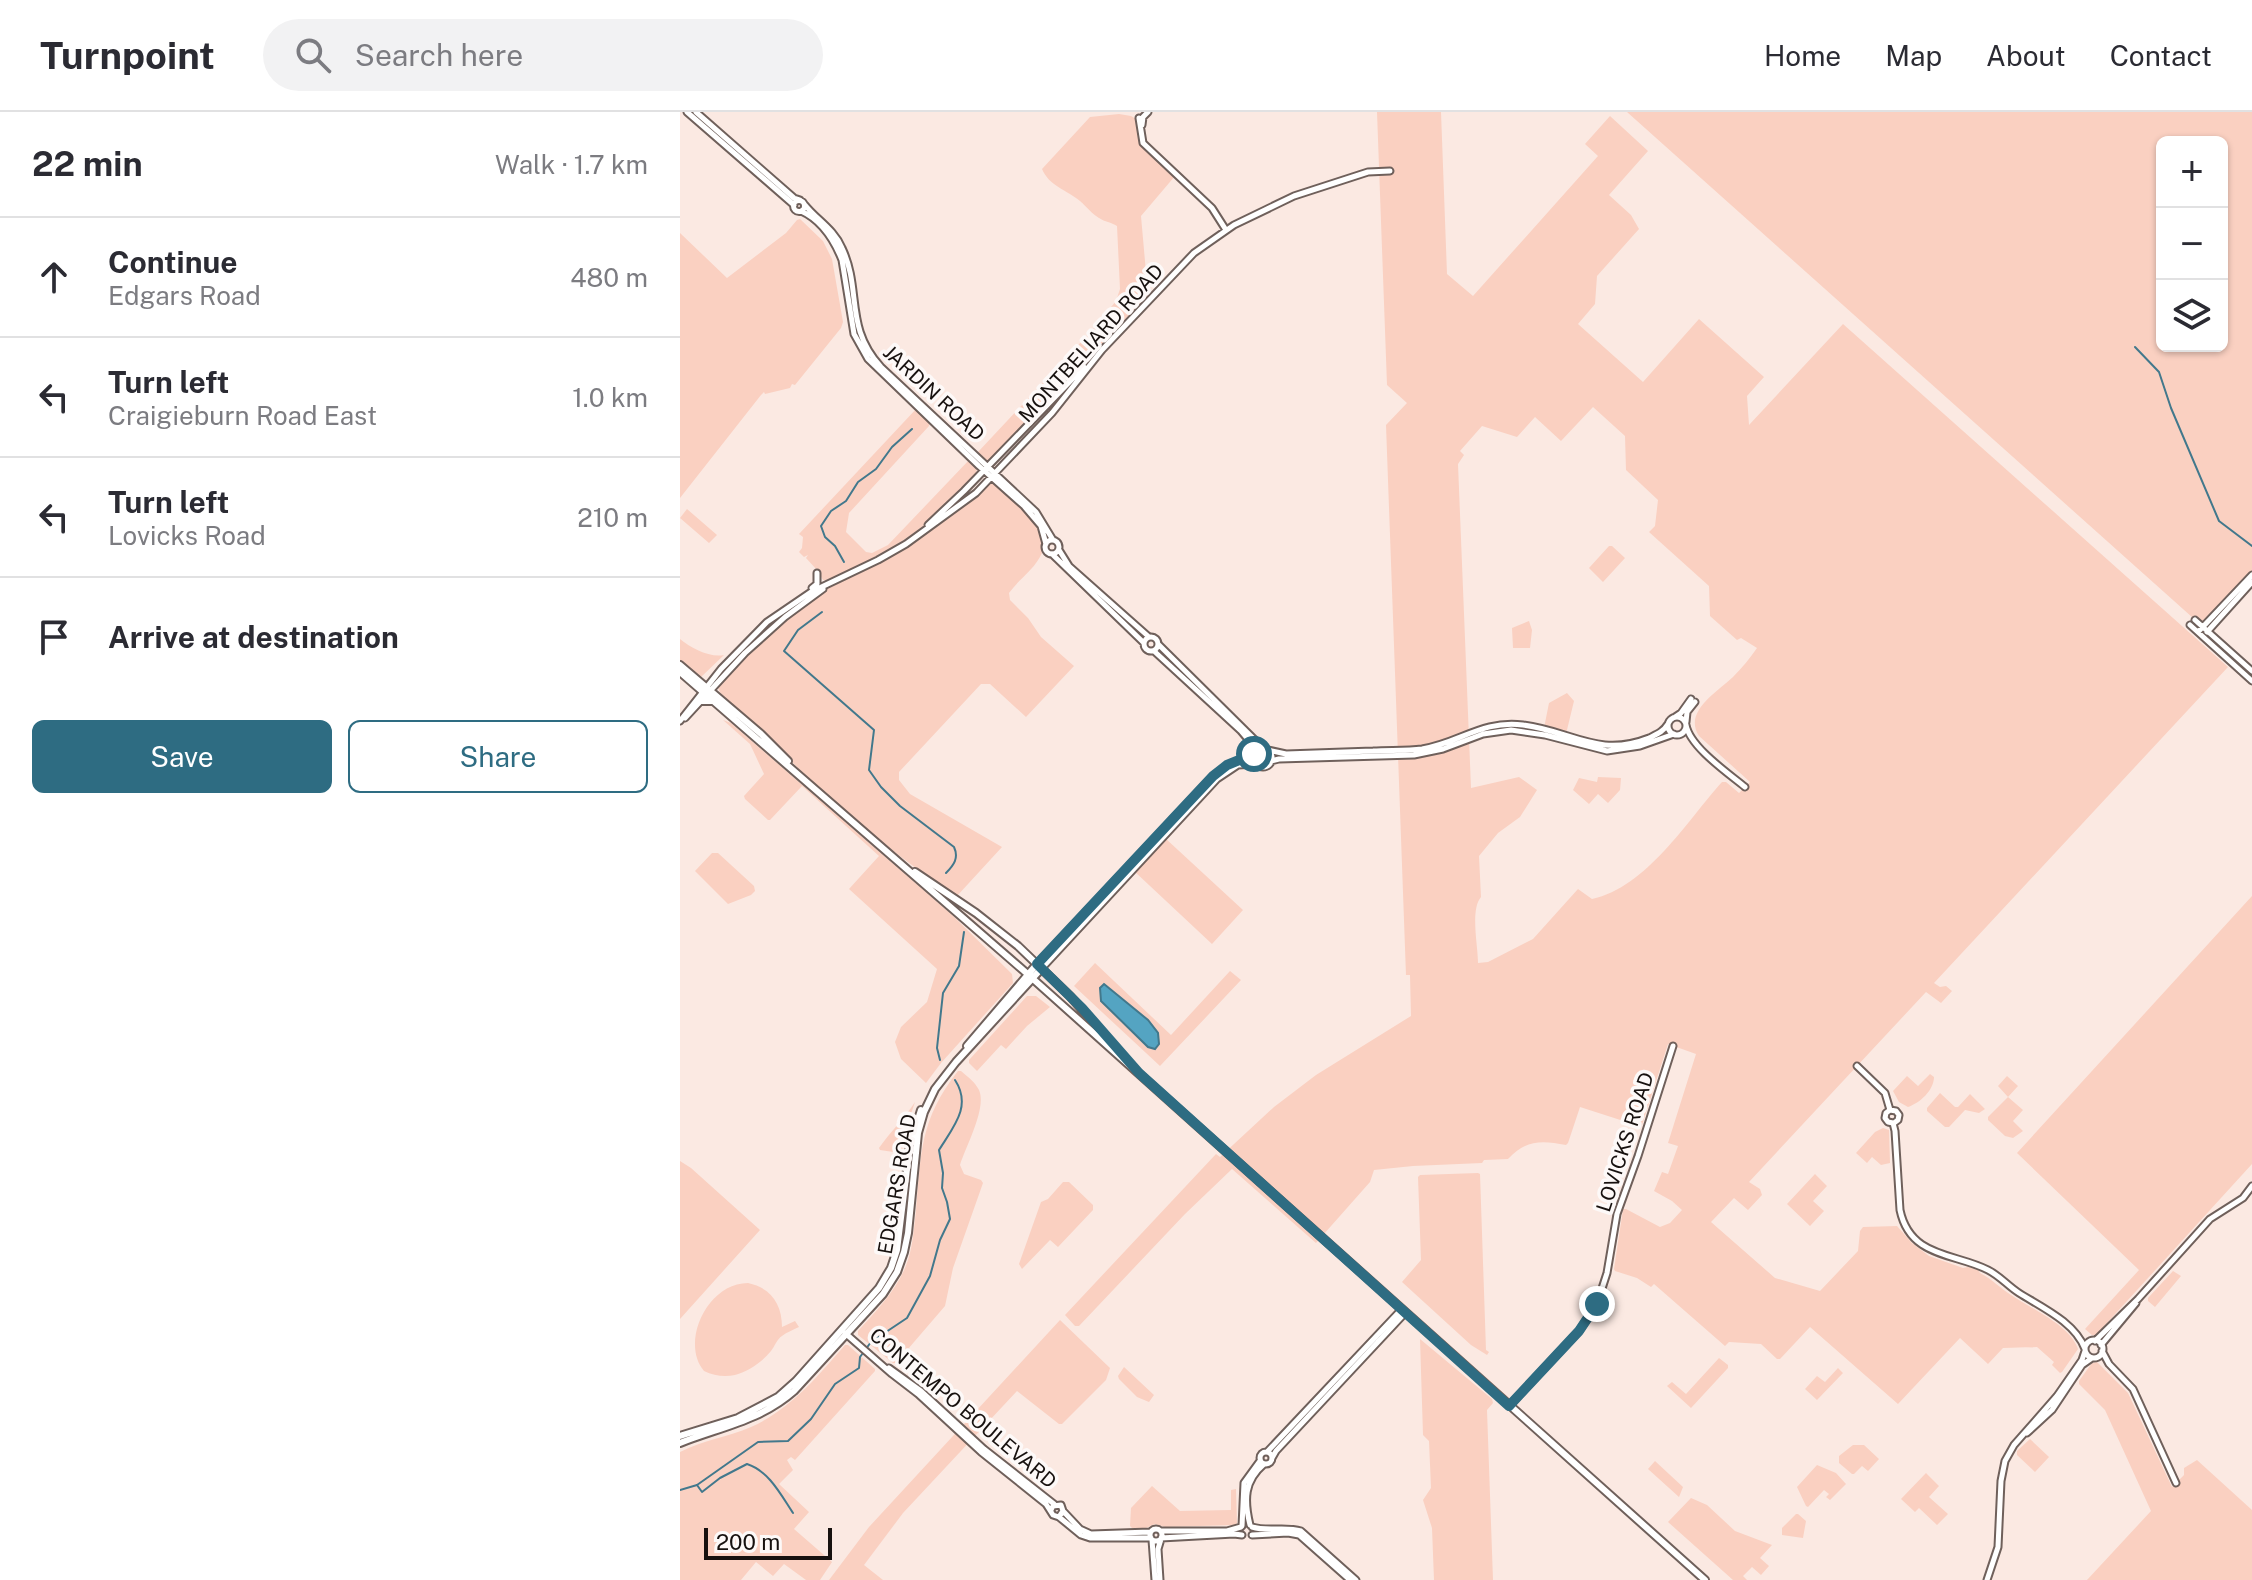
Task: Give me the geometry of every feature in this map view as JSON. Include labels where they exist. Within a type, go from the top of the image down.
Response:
[{"type":"main road","points":[[680,665],[1705,1580]]},
{"type":"main road","points":[[680,672],[715,688],[717,700]]},
{"type":"main road","points":[[706,686],[698,700],[717,700]]},
{"type":"main road","points":[[896,858],[993,926],[1039,966],[1082,1008],[1139,1073]]},
{"type":"main road","name":"EDGARS ROAD","points":[[680,1443],[734,1426],[779,1404],[846,1332],[879,1288],[893,1261],[900,1238],[912,1135],[928,1095],[947,1068],[1039,966]]},
{"type":"main road","name":"EDGARS ROAD","points":[[680,1436],[738,1418],[771,1402],[846,1332]]},
{"type":"street","name":"JARDIN ROAD","points":[[687,112],[799,203]]},
{"type":"street","name":"JARDIN ROAD","points":[[696,112],[828,226],[842,246],[859,332],[868,351],[986,468]]},
{"type":"street","points":[[1141,115],[1143,143],[1212,208],[1226,230]]},
{"type":"street","name":"MONTBELIARD ROAD","points":[[878,560],[906,544],[976,493],[1052,413],[1102,350],[1194,253],[1226,230],[1294,196],[1368,172],[1390,171]]},
{"type":"street","name":"JARDIN ROAD","points":[[799,203],[796,210],[807,214],[829,234],[842,260],[854,334],[868,359],[993,474]]},
{"type":"street","points":[[767,622],[801,597],[878,560],[937,518],[1102,350]]},
{"type":"street","points":[[993,474],[1040,516],[1069,566],[1146,640],[1147,650],[1156,648]]},
{"type":"street","points":[[993,474],[1038,521],[1044,533],[1046,550],[1146,640]]},
{"type":"street","points":[[1046,544],[1053,540]]},
{"type":"street","points":[[1052,554],[1059,550]]},
{"type":"street","points":[[680,722],[706,686],[740,648],[785,605],[816,586],[817,573]]},
{"type":"street","points":[[2203,632],[2252,575]]},
{"type":"street","points":[[2203,632],[2252,582]]},
{"type":"street","points":[[706,686],[785,617],[831,583]]},
{"type":"street","points":[[2192,622],[2252,681]]},
{"type":"street","points":[[2203,632],[2252,671]]},
{"type":"street","points":[[1146,640],[1156,638],[1156,648],[1250,740],[1256,764],[1265,767],[1279,759],[1414,755],[1443,749],[1483,734],[1511,730],[1607,751],[1640,746],[1683,733],[1693,700],[1661,733],[1617,746],[1595,744],[1544,728],[1519,725],[1482,728],[1421,749],[1286,754],[1266,749],[1254,754]]},
{"type":"street","points":[[1156,648],[1266,749],[1272,755],[1271,761]]},
{"type":"street","points":[[1674,717],[1682,718],[1697,745],[1745,787]]},
{"type":"street","points":[[1668,724],[1669,731],[1697,745]]},
{"type":"street","name":"EDGARS ROAD","points":[[1039,966],[1213,776],[1232,763],[1254,754]]},
{"type":"street","name":"EDGARS ROAD","points":[[1039,966],[1217,779],[1238,765],[1256,764]]},
{"type":"street","name":"LOVICKS ROAD","points":[[1509,1406],[1579,1331],[1597,1304],[1607,1273],[1620,1201],[1638,1156],[1673,1046]]},
{"type":"street","points":[[1857,1066],[1885,1093],[1890,1110]]},
{"type":"street","points":[[1890,1110],[1885,1118],[1894,1123]]},
{"type":"street","points":[[1890,1110],[1899,1115],[1894,1123]]},
{"type":"street","points":[[1894,1123],[1900,1210],[1912,1234],[1938,1254],[1994,1273],[2019,1294],[2044,1307],[2078,1336],[2097,1345],[2109,1364],[2133,1389],[2176,1483]]},
{"type":"street","points":[[2085,1350],[2097,1345],[2210,1219],[2243,1198],[2252,1186]]},
{"type":"street","points":[[1262,1462],[1270,1463],[1276,1451],[1316,1405],[1403,1311]]},
{"type":"street","name":"CONTEMPO BOULEVARD","points":[[846,1332],[976,1447],[1053,1508]]},
{"type":"street","points":[[2078,1336],[2085,1350],[2109,1364]]},
{"type":"street","points":[[1987,1580],[1998,1547],[2001,1481],[2011,1450],[2082,1365],[2094,1358],[2097,1345]]},
{"type":"street","points":[[2068,1383],[2085,1350]]},
{"type":"street","points":[[1242,1535],[1246,1526],[1248,1485],[1262,1462],[1261,1454],[1267,1452],[1316,1405]]},
{"type":"street","points":[[1267,1452],[1272,1458]]},
{"type":"street","points":[[1061,1505],[1061,1514],[1053,1515],[1053,1508],[1061,1505]]},
{"type":"street","name":"CONTEMPO BOULEVARD","points":[[1061,1514],[1091,1534],[1151,1536]]},
{"type":"street","points":[[1246,1526],[1252,1535]]},
{"type":"street","points":[[1151,1536],[1157,1541],[1161,1536],[1227,1531],[1246,1526],[1293,1529],[1301,1531],[1356,1580]]},
{"type":"street","points":[[1155,1528],[1161,1536],[1157,1580],[1151,1536],[1155,1528]]},
{"type":"street","points":[[1161,1536],[1299,1535],[1350,1580]]},
{"type":"shaded area","points":[[1377,112],[1441,112],[1447,274],[1473,296],[1598,156],[1585,144],[1610,116],[1648,151],[1609,195],[1631,215],[1639,229],[1597,276],[1595,304],[1578,324],[1643,382],[1699,319],[1764,377],[1747,396],[1749,425],[1843,324],[2228,667],[1934,983],[1952,991],[1941,1003],[1926,992],[1749,1182],[1760,1189],[1762,1195],[1748,1210],[1734,1198],[1711,1222],[1775,1278],[1820,1291],[1858,1251],[1863,1227],[1897,1226],[1929,1256],[1978,1270],[2067,1332],[2078,1349],[2062,1372],[2037,1347],[2003,1348],[1988,1364],[1960,1338],[1898,1404],[1810,1327],[1780,1359],[1761,1344],[1729,1342],[1725,1346],[1654,1284],[1651,1287],[1637,1278],[1615,1271],[1623,1209],[1660,1227],[1670,1223],[1682,1210],[1654,1191],[1662,1172],[1668,1174],[1678,1146],[1668,1143],[1696,1054],[1668,1044],[1642,1125],[1580,1107],[1566,1145],[1534,1143],[1521,1148],[1508,1159],[1484,1160],[1482,1163],[1374,1170],[1370,1182],[1316,1243],[1232,1169],[1079,1326],[1075,1326],[1065,1315],[1216,1154],[1220,1157],[1274,1107],[1316,1075],[1411,1016],[1410,975],[1406,975],[1386,425],[1407,403],[1387,385]],"holes":[[[1593,407],[1625,436],[1626,470],[1658,500],[1655,526],[1649,532],[1709,586],[1710,616],[1737,640],[1741,638],[1757,648],[1736,674],[1704,703],[1695,719],[1699,736],[1750,782],[1739,793],[1722,782],[1664,851],[1630,881],[1592,899],[1578,889],[1533,939],[1488,962],[1478,963],[1475,919],[1481,897],[1479,856],[1498,833],[1520,817],[1537,790],[1519,777],[1471,788],[1458,464],[1464,455],[1460,451],[1482,426],[1517,437],[1535,417],[1561,441]]]},
{"type":"shaded area","points":[[1627,112],[2252,112],[2252,571],[2202,626]]},
{"type":"shaded area","points":[[1119,114],[1136,119],[1142,146],[1175,176],[1141,216],[1148,295],[993,459],[986,461],[978,452],[1116,301],[1120,289],[1117,226],[1096,216],[1054,184],[1042,169],[1090,117]]},
{"type":"shaded area","points":[[800,219],[823,241],[832,259],[843,322],[841,328],[795,385],[761,395],[680,498],[680,233],[727,278]]},
{"type":"shaded area","points":[[917,408],[930,420],[929,426],[849,513],[846,532],[866,552],[872,553],[888,545],[970,459],[977,469],[976,473],[943,509],[910,536],[852,569],[830,580],[823,580],[806,558],[808,555],[804,557],[799,552],[803,537],[799,534]]},
{"type":"shaded area","points":[[991,477],[1036,522],[1044,543],[1035,564],[1009,593],[1010,600],[1041,637],[1074,666],[1026,717],[990,684],[981,684],[899,772],[899,780],[910,794],[1002,847],[957,896],[897,854],[840,807],[770,739],[734,709],[718,688],[734,667],[792,613],[831,586],[906,547],[977,494]]},
{"type":"shaded area","points":[[687,509],[717,535],[709,543],[680,518]]},
{"type":"shaded area","points":[[1609,546],[1625,558],[1603,582],[1589,568]]},
{"type":"shaded area","points":[[1529,621],[1532,630],[1530,648],[1513,648],[1512,628]]},
{"type":"shaded area","points":[[680,639],[701,652],[724,655],[700,678],[680,661]]},
{"type":"shaded area","points":[[1567,693],[1574,701],[1566,734],[1544,728],[1549,703]]},
{"type":"shaded area","points":[[723,720],[731,723],[951,914],[1012,974],[1013,983],[926,1083],[901,1059],[895,1042],[901,1027],[927,1002],[937,969],[849,889],[879,856],[802,786],[768,820],[744,796],[764,774],[750,744]]},
{"type":"shaded area","points":[[1598,777],[1621,778],[1620,790],[1608,803],[1598,794],[1589,804],[1573,790],[1579,778],[1597,782]]},
{"type":"shaded area","points":[[1165,838],[1243,910],[1212,944],[1134,871]]},
{"type":"shaded area","points":[[712,853],[718,853],[754,886],[755,891],[728,904],[695,871]]},
{"type":"shaded area","points":[[2252,896],[2252,1164],[2096,1335],[2092,1335],[2085,1329],[2139,1270],[2017,1153]]},
{"type":"shaded area","points":[[1095,963],[1171,1035],[1230,971],[1241,980],[1160,1066],[1074,986]]},
{"type":"shaded area","points":[[1027,996],[1036,996],[1050,1007],[1006,1049],[1001,1045],[977,1071],[969,1060]]},
{"type":"shaded area","points":[[958,1071],[975,1084],[981,1098],[978,1117],[960,1165],[964,1174],[983,1183],[953,1268],[945,1306],[893,1363],[858,1335],[858,1331],[893,1289],[908,1260],[919,1171],[929,1121],[945,1088]]},
{"type":"shaded area","points":[[1930,1074],[1934,1077],[1933,1082],[1922,1099],[1908,1107],[1899,1102],[1893,1091],[1907,1076],[1918,1086]]},
{"type":"shaded area","points":[[2007,1076],[2018,1086],[2008,1097],[1998,1086]]},
{"type":"shaded area","points":[[1940,1093],[1955,1107],[1970,1094],[1985,1109],[1979,1113],[1965,1110],[1949,1127],[1945,1127],[1927,1111]]},
{"type":"shaded area","points":[[2008,1097],[2023,1110],[2013,1121],[2023,1131],[2013,1138],[2005,1136],[1988,1120]]},
{"type":"shaded area","points":[[915,1102],[902,1151],[880,1150],[883,1142]]},
{"type":"shaded area","points":[[1883,1128],[1889,1130],[1890,1163],[1881,1165],[1872,1157],[1867,1163],[1856,1153],[1875,1132]]},
{"type":"shaded area","points":[[680,1161],[760,1230],[680,1319]]},
{"type":"shaded area","points":[[1478,1173],[1487,1355],[1471,1345],[1402,1282],[1421,1260],[1418,1177]]},
{"type":"shaded area","points":[[1815,1174],[1827,1186],[1813,1201],[1824,1211],[1810,1226],[1787,1204]]},
{"type":"shaded area","points":[[1063,1182],[1069,1182],[1093,1205],[1093,1210],[1058,1247],[1050,1240],[1022,1269],[1019,1264],[1041,1202],[1048,1199]]},
{"type":"shaded area","points":[[2173,1271],[2181,1276],[2155,1307],[2148,1298]]},
{"type":"shaded area","points":[[748,1283],[774,1298],[782,1327],[795,1321],[799,1327],[780,1337],[764,1359],[745,1371],[723,1376],[704,1371],[697,1359],[695,1345],[702,1316],[720,1293]]},
{"type":"shaded area","points":[[1060,1320],[1110,1368],[1106,1380],[1062,1424],[1017,1391],[903,1513],[864,1565],[883,1580],[829,1580],[869,1527]]},
{"type":"shaded area","points":[[1420,1339],[1492,1399],[1493,1403],[1487,1410],[1493,1580],[1434,1580],[1432,1528],[1423,1500],[1431,1488],[1429,1441],[1423,1435]]},
{"type":"shaded area","points":[[845,1345],[875,1371],[795,1460],[791,1457],[787,1460],[793,1470],[779,1484],[809,1512],[794,1529],[832,1562],[820,1580],[806,1580],[784,1564],[773,1576],[756,1562],[741,1580],[680,1580],[680,1452],[751,1427],[779,1411]]},
{"type":"shaded area","points":[[1719,1358],[1728,1368],[1691,1408],[1667,1386],[1672,1382],[1686,1394]]},
{"type":"shaded area","points":[[2097,1362],[2128,1393],[2172,1487],[2184,1475],[2184,1468],[2197,1460],[2252,1510],[2252,1580],[2087,1580],[2151,1511],[2105,1410],[2079,1384],[2092,1363]]},
{"type":"shaded area","points":[[1124,1367],[1154,1395],[1149,1402],[1137,1397],[1119,1379]]},
{"type":"shaded area","points":[[1838,1368],[1843,1373],[1817,1400],[1805,1389],[1817,1376],[1825,1382]]},
{"type":"shaded area","points":[[2030,1439],[2049,1457],[2035,1472],[2017,1455],[2017,1451]]},
{"type":"shaded area","points":[[1853,1445],[1864,1445],[1879,1459],[1868,1471],[1862,1466],[1852,1474],[1839,1463],[1839,1456]]},
{"type":"shaded area","points":[[1655,1461],[1683,1487],[1679,1497],[1648,1469]]},
{"type":"shaded area","points":[[1817,1465],[1836,1473],[1846,1484],[1830,1500],[1824,1490],[1808,1507],[1797,1487]]},
{"type":"shaded area","points":[[1926,1473],[1939,1486],[1929,1497],[1948,1514],[1937,1525],[1919,1508],[1915,1512],[1901,1499]]},
{"type":"shaded area","points":[[1152,1486],[1180,1511],[1231,1510],[1231,1490],[1236,1489],[1237,1523],[1165,1527],[1155,1524],[1132,1528],[1131,1508]]},
{"type":"shaded area","points":[[1691,1498],[1707,1505],[1735,1531],[1772,1545],[1760,1558],[1769,1566],[1761,1575],[1752,1567],[1743,1576],[1747,1580],[1733,1580],[1668,1522]]},
{"type":"shaded area","points":[[1796,1514],[1806,1521],[1803,1538],[1782,1535],[1782,1528]]},
{"type":"water","points":[[1104,984],[1148,1020],[1158,1033],[1159,1044],[1155,1049],[1148,1047],[1101,1001],[1100,988]]},
{"type":"waterway","points":[[2135,347],[2159,372],[2219,521],[2252,546]]},
{"type":"waterway","points":[[844,562],[835,546],[825,537],[821,526],[831,511],[846,501],[858,482],[876,469],[892,447],[912,429]]},
{"type":"waterway","points":[[822,612],[798,630],[784,651],[874,730],[869,770],[900,806],[954,847],[955,861],[946,873]]},
{"type":"waterway","points":[[940,1060],[937,1048],[943,993],[959,966],[964,932]]},
{"type":"waterway","points":[[680,1490],[697,1485],[758,1442],[788,1441],[811,1419],[835,1384],[859,1368],[860,1357],[871,1342],[907,1318],[930,1276],[940,1240],[950,1219],[942,1188],[939,1150],[959,1116],[962,1099],[955,1080]]},
{"type":"waterway","points":[[697,1485],[702,1492],[747,1464],[768,1478],[793,1513]]},
{"type":"route","points":[[1254,754],[1227,765],[1213,776],[1037,964],[1082,1008],[1139,1073],[1509,1406],[1587,1322],[1597,1304]]}]
